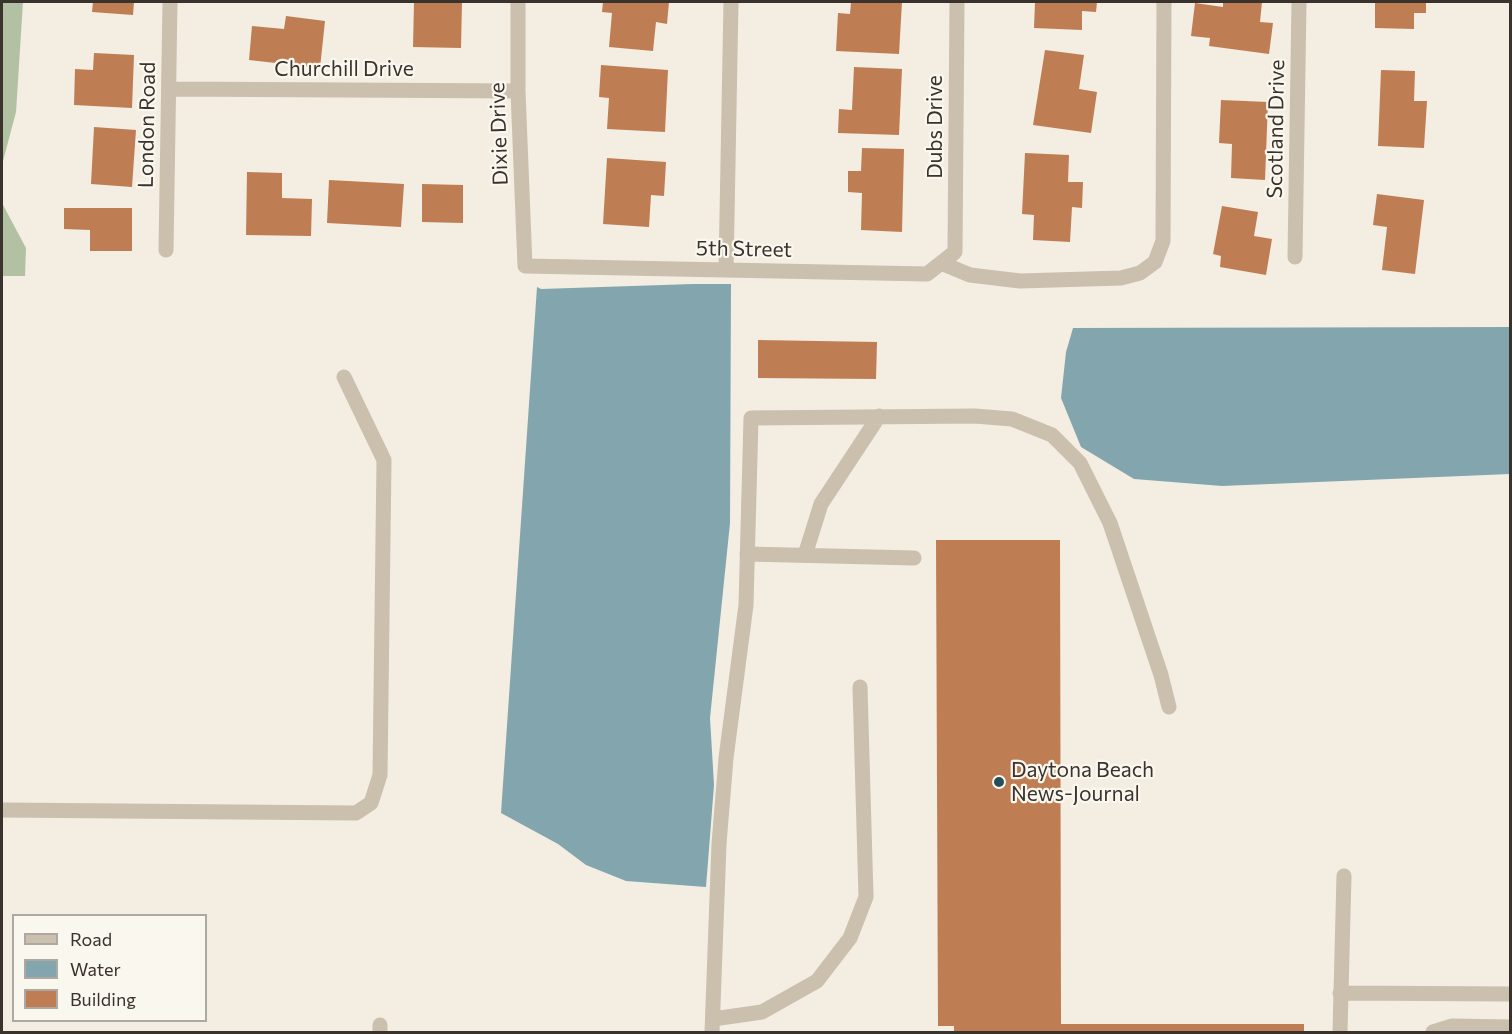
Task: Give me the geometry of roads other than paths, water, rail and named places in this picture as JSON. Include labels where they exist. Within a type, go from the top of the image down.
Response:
[{"type":"street","name":"London Road","points":[[166,250],[170,2]]},
{"type":"street","name":"Dixie Drive","points":[[518,2],[518,91],[525,266]]},
{"type":"street","points":[[726,270],[731,2]]},
{"type":"street","name":"Dubs Drive","points":[[956,252],[957,2]]},
{"type":"street","points":[[940,263],[970,274],[1020,281],[1121,278],[1140,273],[1155,262],[1163,241],[1164,2]]},
{"type":"street","name":"Scotland Drive","points":[[1295,257],[1299,2]]},
{"type":"street","name":"Churchill Drive","points":[[170,89],[518,91]]},
{"type":"street","name":"5th Street","points":[[525,266],[927,274],[956,252]]},
{"type":"street","points":[[2,810],[356,813],[371,803],[380,775],[384,460],[344,377]]},
{"type":"street","points":[[805,555],[821,504],[879,416]]},
{"type":"street","points":[[860,687],[867,897],[850,938],[817,981],[762,1012],[712,1026],[719,834],[726,758],[746,605],[751,418],[975,416],[1012,419],[1052,435],[1080,463],[1110,523],[1161,675],[1169,707]]},
{"type":"street","points":[[747,554],[914,558]]},
{"type":"street","points":[[1340,1032],[1344,876]]},
{"type":"street","points":[[1340,993],[1510,994]]},
{"type":"street","points":[[1433,1032],[1452,1026],[1510,1027]]},
{"type":"water","points":[[731,284],[730,523],[710,718],[714,785],[706,887],[626,881],[586,865],[558,844],[501,813],[537,287],[541,289]]},
{"type":"water","points":[[1510,327],[1510,474],[1222,486],[1134,479],[1081,447],[1061,398],[1066,352],[1073,328]]},
{"type":"place","name":"Daytona Beach News-Journal","points":[[999,782]]}]
